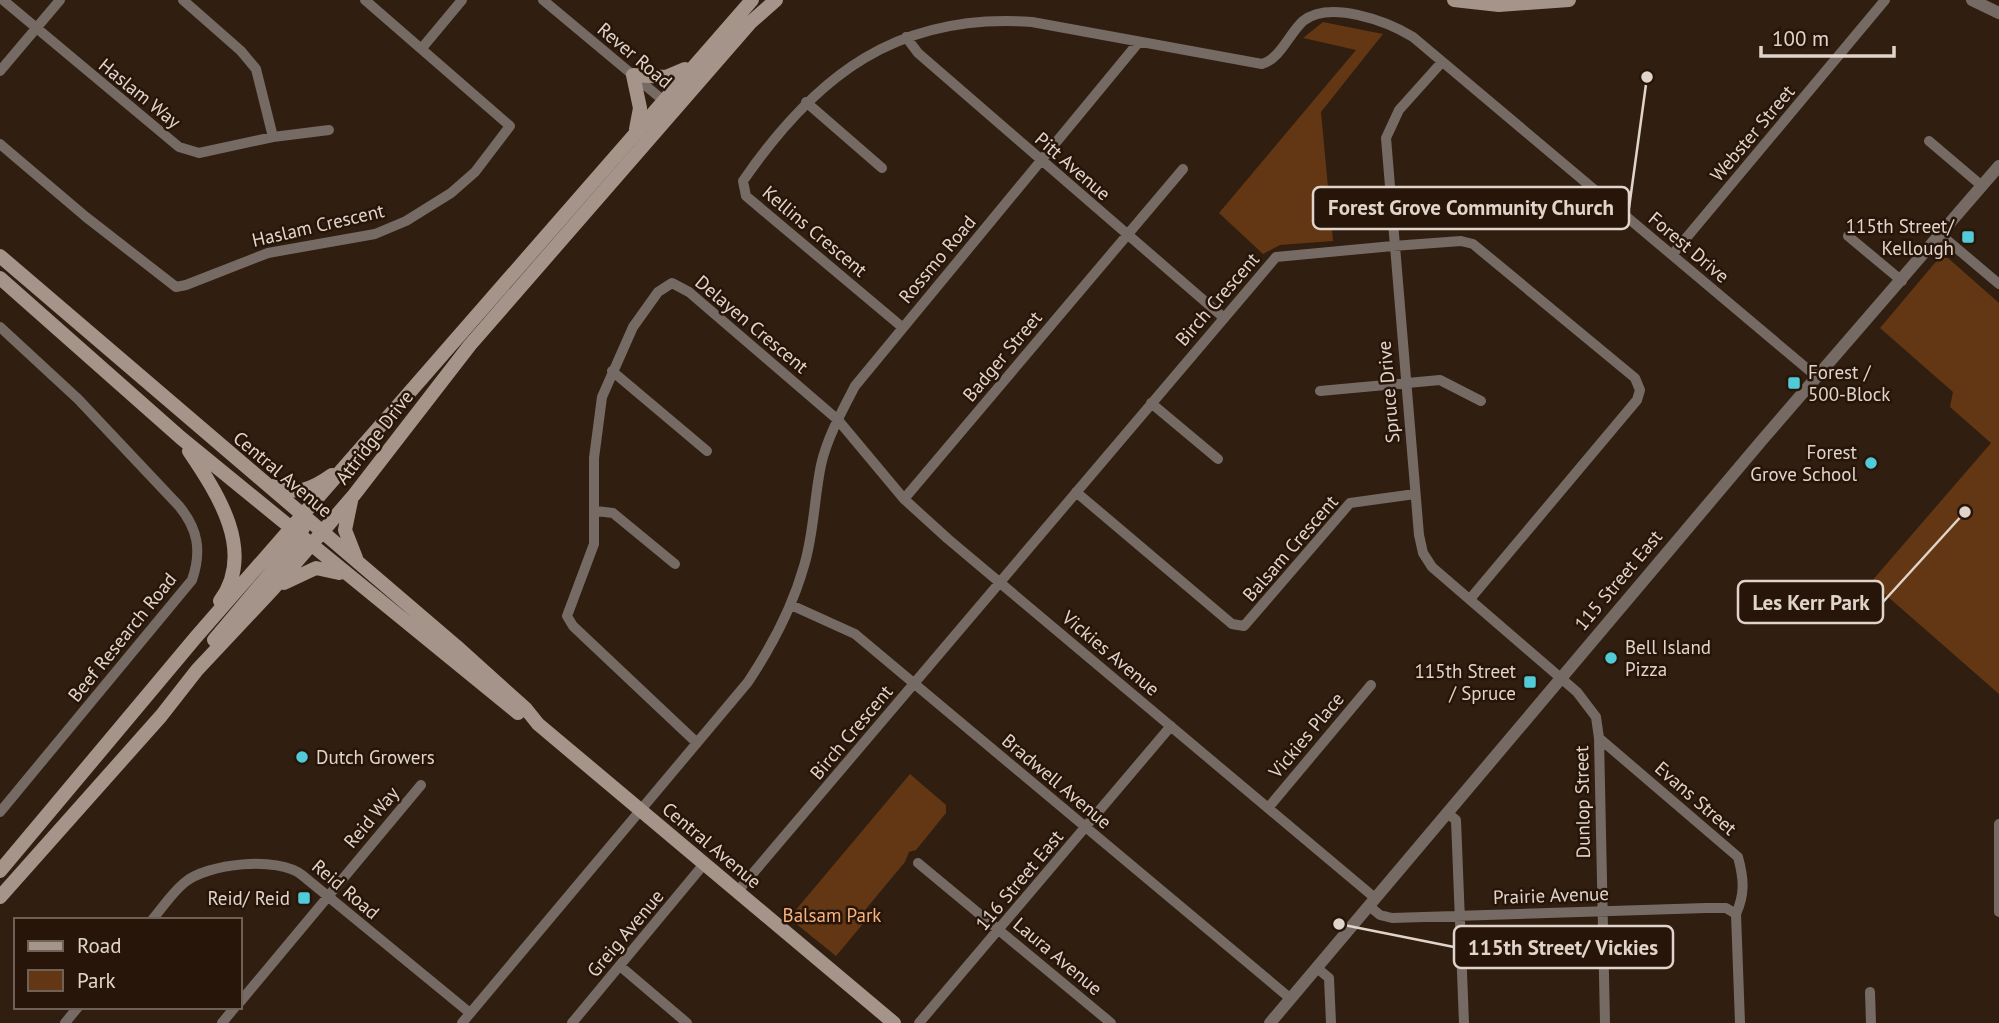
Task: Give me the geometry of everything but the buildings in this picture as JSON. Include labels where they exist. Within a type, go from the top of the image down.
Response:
[{"type":"main road","name":"Attridge Drive","points":[[0,871],[196,637],[301,537],[321,531],[354,495],[470,345],[668,104],[692,64],[752,0]]},
{"type":"main road","name":"Attridge Drive","points":[[0,897],[161,716],[197,670],[273,589],[301,537],[303,516],[636,130],[668,104],[776,0]]},
{"type":"main road","points":[[1454,0],[1499,5],[1569,0]]},
{"type":"main road","points":[[636,130],[640,108],[632,75],[666,77],[692,64]]},
{"type":"main road","name":"Central Avenue","points":[[0,256],[359,562],[526,709],[538,724],[894,1023]]},
{"type":"main road","name":"Central Avenue","points":[[0,278],[181,438],[520,715],[538,724]]},
{"type":"main road","points":[[181,438],[214,492],[237,554],[234,576],[227,592],[196,637]]},
{"type":"main road","points":[[262,482],[289,491],[307,490],[350,463]]},
{"type":"main road","points":[[354,495],[345,530],[359,562]]},
{"type":"main road","points":[[197,670],[214,641],[301,537]]},
{"type":"main road","points":[[273,589],[316,568],[347,575]]},
{"type":"street","points":[[3,0],[36,28]]},
{"type":"street","points":[[0,71],[60,0]]},
{"type":"street","points":[[183,0],[241,51],[256,69],[273,137]]},
{"type":"street","name":"Haslam Crescent","points":[[0,144],[169,284],[187,285],[268,253],[375,233],[406,221],[450,193],[475,172],[510,125],[365,0]]},
{"type":"street","points":[[422,48],[463,0]]},
{"type":"street","name":"Rever Road","points":[[543,0],[668,104]]},
{"type":"street","name":"Webster Street","points":[[1672,255],[1885,0]]},
{"type":"street","points":[[1972,0],[1999,13]]},
{"type":"street","points":[[1138,43],[1262,64],[1273,60],[1304,21],[1318,13],[1333,12],[1393,26],[1413,37],[1442,62]]},
{"type":"street","name":"Kellins Crescent","points":[[902,327],[746,196],[742,189],[743,181],[749,172],[806,102],[847,67],[906,37],[962,23],[1005,20],[1032,22],[1138,43]]},
{"type":"street","name":"Haslam Way","points":[[36,28],[179,147],[199,153],[273,137],[329,130]]},
{"type":"street","name":"Pitt Avenue","points":[[906,37],[918,53],[1041,163],[1223,317]]},
{"type":"street","name":"Rossmo Road","points":[[641,811],[754,675],[791,605],[809,547],[822,463],[855,386],[1138,43]]},
{"type":"street","name":"Forest Drive","points":[[1442,62],[1817,377]]},
{"type":"street","name":"Spruce Drive","points":[[1442,62],[1399,110],[1388,127],[1386,138],[1415,494],[1423,553],[1432,567],[1560,677]]},
{"type":"street","points":[[806,102],[883,168]]},
{"type":"street","points":[[1929,141],[1982,186]]},
{"type":"street","name":"115 Street East","points":[[1270,1023],[1560,677],[1999,166]]},
{"type":"street","name":"Badger Street","points":[[904,499],[1183,169]]},
{"type":"street","points":[[1941,235],[1999,284]]},
{"type":"street","points":[[1848,236],[1902,281]]},
{"type":"street","name":"Birch Crescent","points":[[737,892],[1276,257],[1461,242],[1479,247],[1635,378],[1640,390],[1637,400],[1470,599]]},
{"type":"street","name":"Delayen Crescent","points":[[697,743],[573,626],[567,616],[594,544],[595,436],[602,397],[623,344],[645,309],[665,286],[676,284],[838,421]]},
{"type":"street","name":"Beef Research Road","points":[[0,327],[62,383],[179,506],[192,522],[200,559],[192,580],[185,589],[0,812]]},
{"type":"street","points":[[612,371],[707,451]]},
{"type":"street","points":[[1320,391],[1440,380],[1481,401]]},
{"type":"street","points":[[1151,403],[1218,459]]},
{"type":"street","name":"Vickies Avenue","points":[[838,421],[904,499],[1268,808],[1372,902]]},
{"type":"street","name":"Balsam Crescent","points":[[1076,492],[1232,624],[1244,626],[1350,503],[1415,494]]},
{"type":"street","points":[[596,511],[613,513],[675,564]]},
{"type":"street","name":"Bradwell Avenue","points":[[791,605],[855,635],[1291,999]]},
{"type":"street","name":"Dunlop Street","points":[[1560,677],[1577,692],[1595,717],[1599,738],[1605,1023]]},
{"type":"street","name":"Vickies Place","points":[[1268,808],[1371,685]]},
{"type":"street","name":"116 Street East","points":[[919,1023],[1171,726]]},
{"type":"street","name":"Evans Street","points":[[1599,738],[1738,857],[1744,878],[1743,898],[1736,914],[1740,1023]]},
{"type":"street","name":"Reid Way","points":[[242,1000],[421,785]]},
{"type":"street","points":[[461,1023],[641,811]]},
{"type":"street","points":[[1447,813],[1456,820],[1462,914],[1464,1023]]},
{"type":"street","points":[[1999,824],[1999,912]]},
{"type":"street","name":"Laura Avenue","points":[[918,863],[1111,1023]]},
{"type":"street","name":"Greig Avenue","points":[[572,1023],[704,864]]},
{"type":"street","name":"Reid Road","points":[[154,918],[182,884],[210,869],[284,866],[297,871],[470,1013]]},
{"type":"street","name":"Prairie Avenue","points":[[1372,902],[1380,915],[1392,918],[1726,908],[1736,914]]},
{"type":"street","points":[[620,967],[687,1023]]},
{"type":"street","points":[[1317,968],[1329,978],[1331,1023]]},
{"type":"street","points":[[1870,992],[1871,1023]]},
{"type":"street","points":[[65,1023],[76,1009]]},
{"type":"street","points":[[222,1023],[233,1009]]},
{"type":"green space","points":[[1323,22],[1383,34],[1321,112],[1333,241],[1280,245],[1263,254],[1219,213],[1356,50],[1303,38]]},
{"type":"green space","points":[[1939,258],[1948,258],[1999,303],[1999,694],[1871,582],[1991,443],[1950,407],[1953,392],[1880,328]]},
{"type":"green space","name":"Balsam Park","points":[[910,774],[946,805],[946,813],[916,850],[909,852],[905,862],[865,910],[867,919],[836,956],[789,918]]},
{"type":"place","name":"Forest Grove Community Church","points":[[1647,77]]},
{"type":"place","name":"115th Street/ Kellough","points":[[1968,237]]},
{"type":"place","name":"Forest / 500-Block","points":[[1794,383]]},
{"type":"place","name":"Forest Grove School","points":[[1871,463]]},
{"type":"place","name":"Les Kerr Park","points":[[1965,512]]},
{"type":"place","name":"Bell Island Pizza","points":[[1611,658]]},
{"type":"place","name":"115th Street / Spruce","points":[[1530,682]]},
{"type":"place","name":"Dutch Growers","points":[[302,757]]},
{"type":"place","name":"Reid/ Reid","points":[[304,898]]},
{"type":"place","name":"115th Street/ Vickies","points":[[1339,924]]}]
